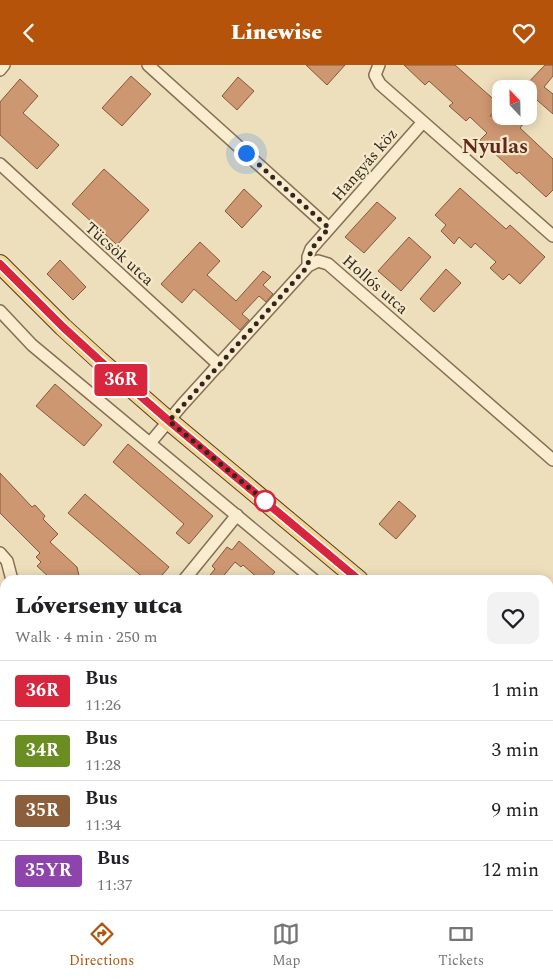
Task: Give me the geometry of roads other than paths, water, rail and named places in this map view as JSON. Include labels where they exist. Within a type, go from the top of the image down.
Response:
[{"type":"main road","points":[[0,264],[99,360],[353,575]]},
{"type":"street","points":[[0,70],[4,65]]},
{"type":"street","points":[[148,65],[329,228]]},
{"type":"street","points":[[379,65],[376,75],[380,84],[553,236]]},
{"type":"street","name":"Hangyás köz","points":[[308,266],[308,257],[311,249],[423,122]]},
{"type":"street","name":"Tücsök utca","points":[[0,165],[219,365]]},
{"type":"street","name":"Hollós utca","points":[[308,266],[318,261],[328,264],[553,460]]},
{"type":"street","points":[[150,443],[308,266]]},
{"type":"street","points":[[0,311],[32,345],[308,575]]},
{"type":"street","points":[[188,575],[237,515]]},
{"type":"street","points":[[0,553],[7,561],[11,575]]},
{"type":"district","name":"Nyulas","points":[[495,146]]}]
